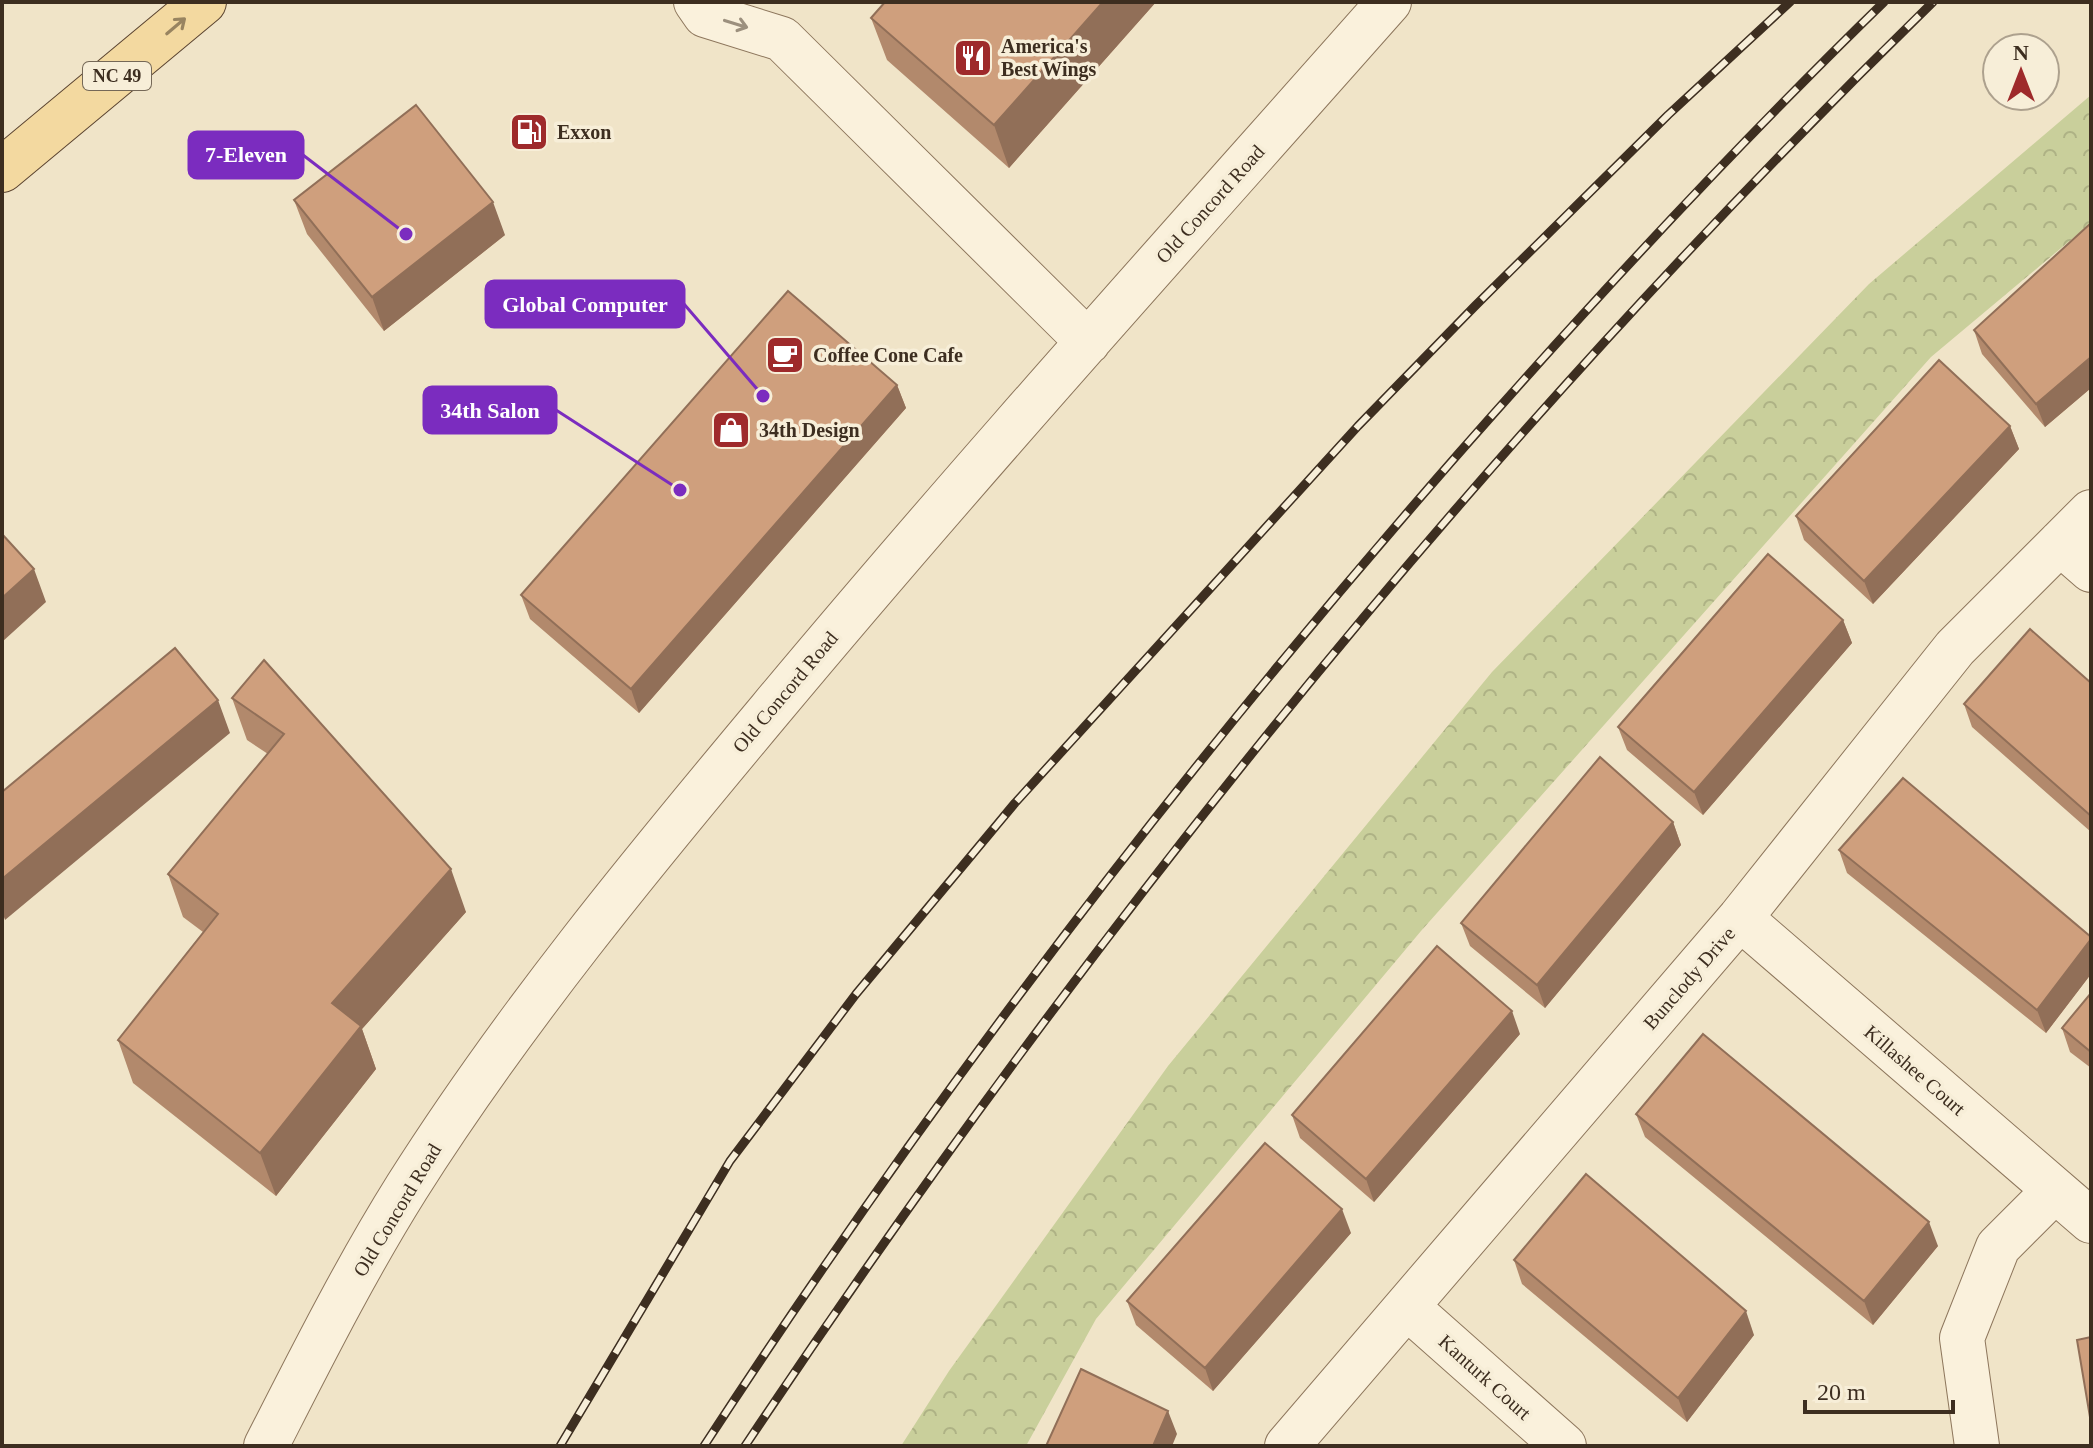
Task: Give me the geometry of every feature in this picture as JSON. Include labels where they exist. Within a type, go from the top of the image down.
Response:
[{"type":"main road","name":"NC 49","points":[[2,170],[204,2]]},
{"type":"street","points":[[696,2],[705,15],[777,20],[1088,342]]},
{"type":"street","name":"Old Concord Road","points":[[266,1446],[323,1335],[407,1187],[490,1066],[618,893],[860,601],[1389,2]]},
{"type":"street","name":"Bunclody Drive","points":[[1287,1446],[1740,918],[1955,648],[2075,557],[2091,512]]},
{"type":"street","name":"Killashee Court","points":[[1740,918],[2091,1221]]},
{"type":"street","points":[[1977,1446],[1962,1338],[1998,1247],[2054,1191]]},
{"type":"street","name":"Kanturk Court","points":[[1407,1307],[1564,1446]]},
{"type":"green space","points":[[2091,95],[2091,223],[1931,357],[1421,931],[1096,1319],[1026,1446],[901,1446],[949,1371],[1168,1066],[1492,672],[1869,284]]},
{"type":"building","points":[[885,2],[1103,2],[994,125],[871,18]]},
{"type":"building","points":[[416,105],[493,202],[372,297],[294,200]]},
{"type":"building","points":[[2091,223],[2091,357],[2036,404],[1974,330]]},
{"type":"building","points":[[788,291],[897,385],[631,689],[521,595]]},
{"type":"building","points":[[1939,360],[2010,426],[1864,581],[1796,516]]},
{"type":"building","points":[[2,534],[34,569],[2,598]]},
{"type":"building","points":[[1768,554],[1843,620],[1694,792],[1618,727]]},
{"type":"building","points":[[2030,629],[2091,683],[2091,816],[1964,704]]},
{"type":"building","points":[[175,648],[218,700],[2,879],[2,792]]},
{"type":"building","points":[[264,660],[451,869],[332,1003],[361,1026],[260,1153],[118,1040],[218,914],[168,874],[284,734],[232,698]]},
{"type":"building","points":[[1600,757],[1673,822],[1537,985],[1461,923]]},
{"type":"building","points":[[1903,778],[2091,937],[2037,1010],[1839,850]]},
{"type":"building","points":[[1437,946],[1512,1011],[1366,1179],[1292,1115]]},
{"type":"building","points":[[2091,993],[2091,1052],[2062,1028]]},
{"type":"building","points":[[1703,1034],[1929,1222],[1864,1301],[1636,1114]]},
{"type":"building","points":[[1265,1143],[1342,1209],[1205,1368],[1127,1301]]},
{"type":"building","points":[[1586,1174],[1746,1311],[1678,1398],[1514,1260]]},
{"type":"building","points":[[2091,1337],[2091,1423],[2077,1340]]},
{"type":"building","points":[[1081,1369],[1168,1411],[1153,1446],[1046,1446]]},
{"type":"railway","points":[[560,1446],[730,1161],[856,994],[1015,803],[1358,426],[1668,115],[1790,2]]},
{"type":"railway","points":[[704,1446],[790,1316],[970,1061],[1257,691],[1357,571],[1562,337],[1720,167],[1884,2]]},
{"type":"railway","points":[[745,1446],[877,1253],[1014,1062],[1155,876],[1301,693],[1452,514],[1607,339],[1768,168],[1933,2]]},
{"type":"place","name":"America's Best Wings","points":[[973,58]]},
{"type":"place","name":"Exxon","points":[[529,132]]},
{"type":"place","name":"7-Eleven","points":[[406,234]]},
{"type":"place","name":"Coffee Cone Cafe","points":[[785,355]]},
{"type":"place","name":"Global Computer","points":[[763,396]]},
{"type":"place","name":"34th Design","points":[[731,430]]},
{"type":"place","name":"34th Salon","points":[[680,490]]}]
